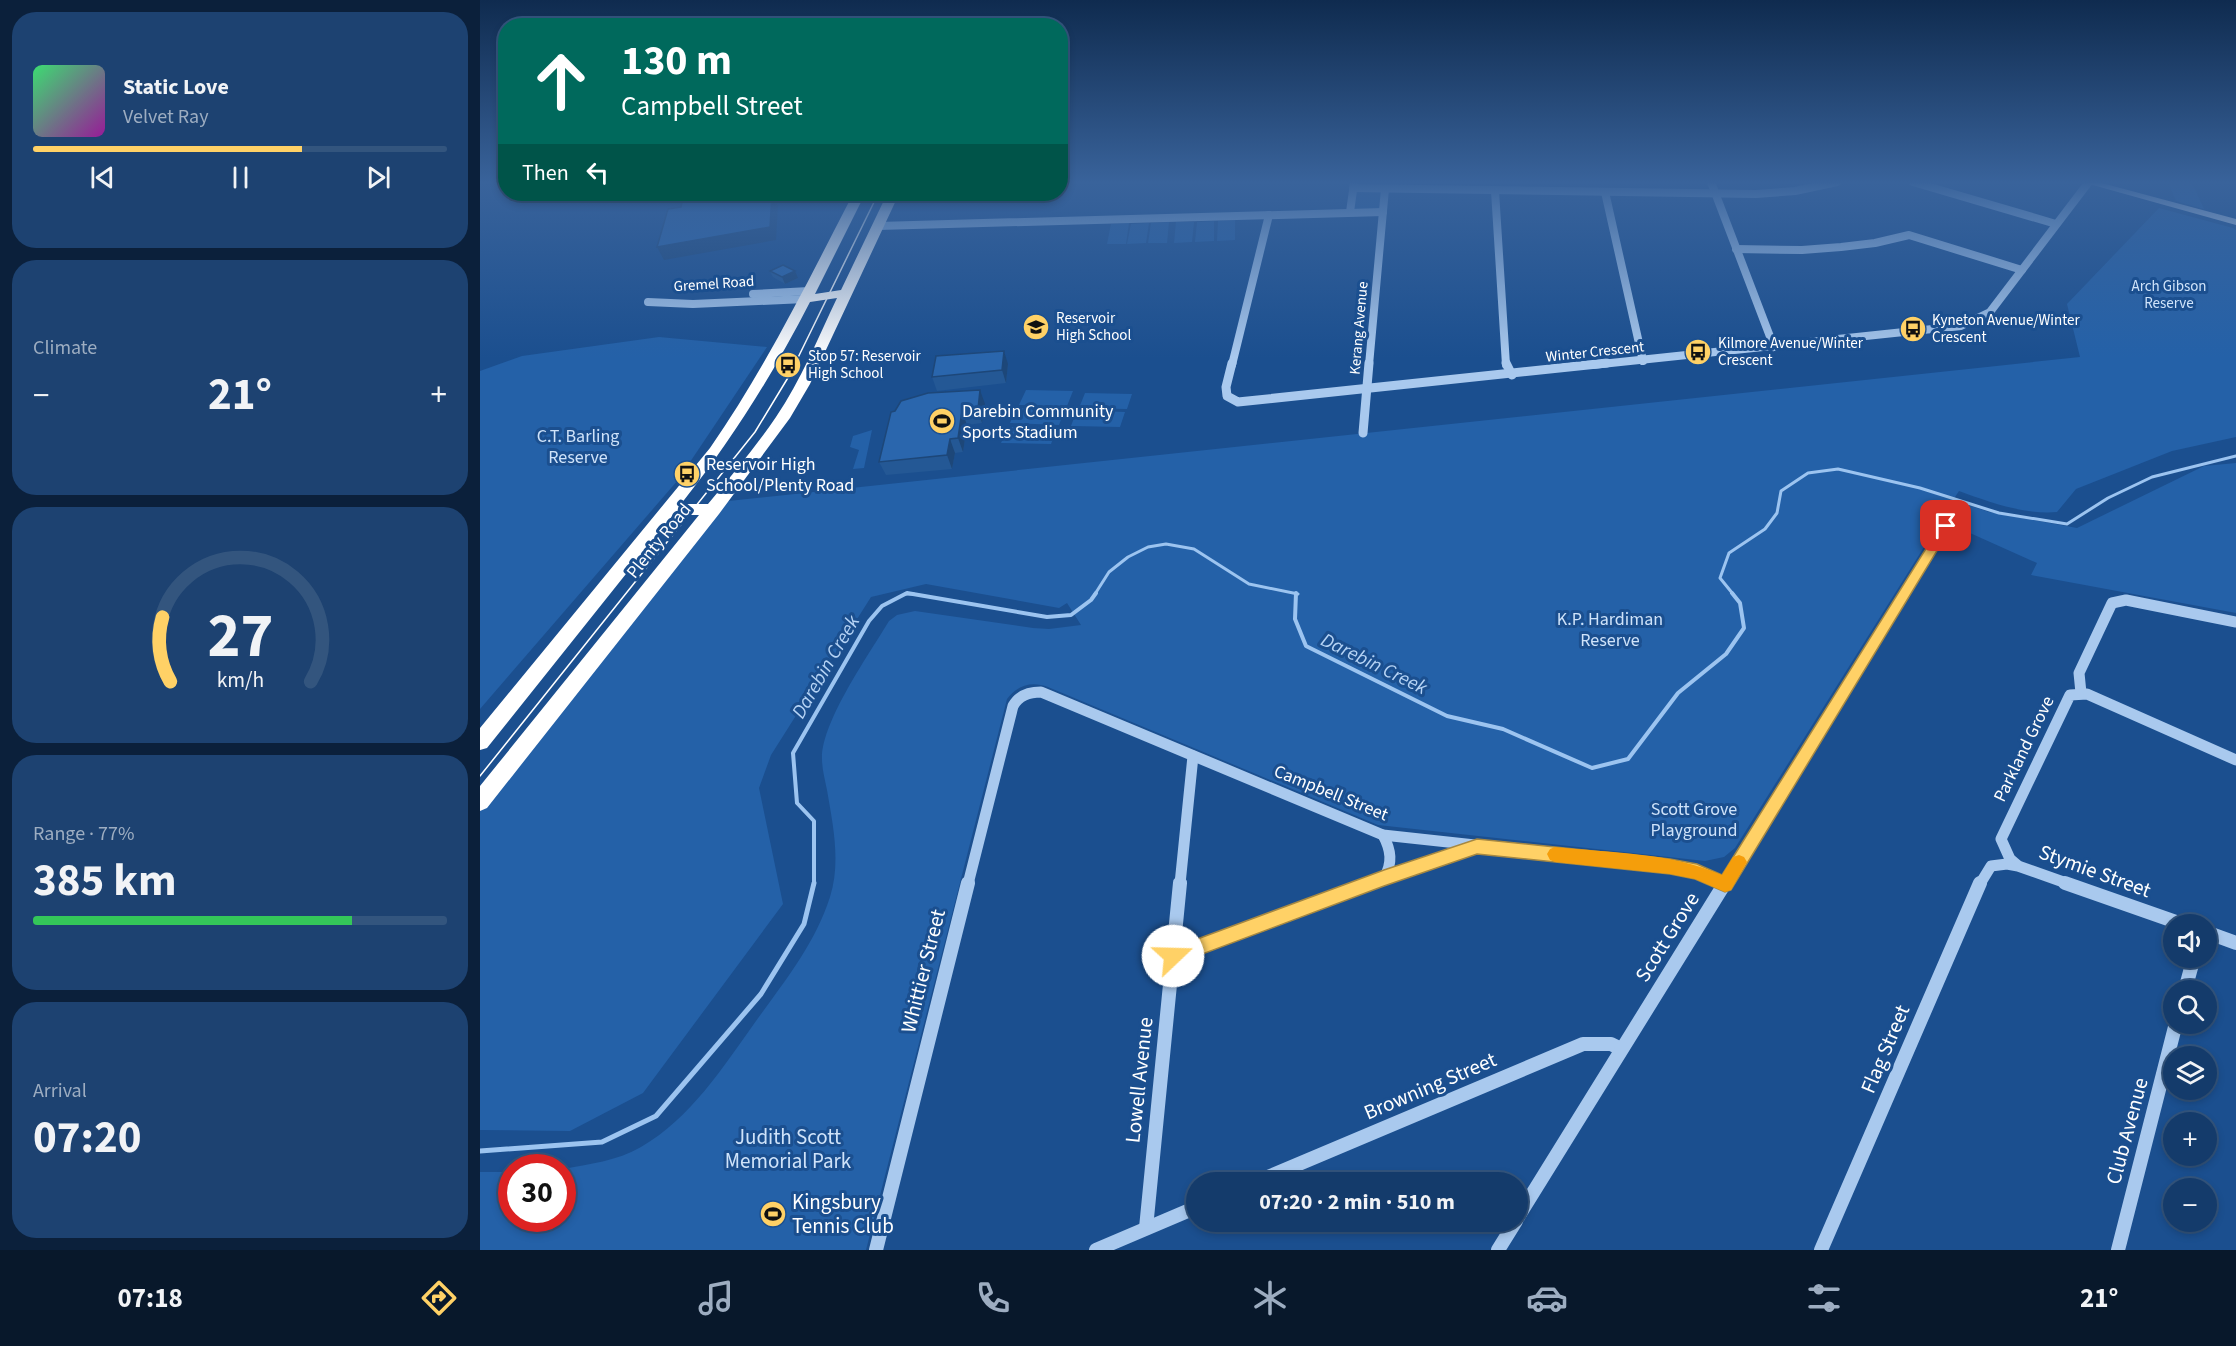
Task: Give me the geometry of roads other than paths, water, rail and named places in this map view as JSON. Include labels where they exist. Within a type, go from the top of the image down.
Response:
[{"type":"highway","name":"Plenty Road","points":[[480,741],[715,451],[741,415],[760,384],[835,240]]},
{"type":"highway","name":"Plenty Road","points":[[480,802],[783,418],[803,384],[871,240]]},
{"type":"highway","points":[[807,295],[845,293]]},
{"type":"highway","points":[[668,509],[712,510]]},
{"type":"street","name":"Winter Crescent","points":[[1262,240],[1226,387],[1227,396],[1232,401],[1248,403],[1961,326],[1990,312],[2044,240]]},
{"type":"street","name":"Kerang Avenue","points":[[1363,433],[1380,240]]},
{"type":"street","points":[[1498,240],[1506,365],[1512,375]]},
{"type":"street","points":[[1616,240],[1643,361]]},
{"type":"street","points":[[1733,240],[1774,347]]},
{"type":"street","points":[[1736,249],[1841,247],[1879,240]]},
{"type":"street","points":[[1926,240],[2022,270]]},
{"type":"street","name":"Gremel Road","points":[[648,302],[702,304],[807,295]]},
{"type":"street","name":"Scott Grove","points":[[1528,1201],[1946,526]]},
{"type":"street","name":"Parkland Grove","points":[[2018,866],[2010,859],[2001,839],[2070,695],[2081,693],[2079,674],[2112,603],[2126,600],[2236,622]]},
{"type":"street","name":"Campbell Street","points":[[1013,703],[1018,697],[1031,692],[1041,692],[1383,835],[1670,866],[1697,872],[1725,884]]},
{"type":"street","points":[[2081,693],[2101,699],[2200,746],[2236,760]]},
{"type":"street","name":"Whittier Street","points":[[876,1250],[1013,703]]},
{"type":"street","name":"Lowell Avenue","points":[[1146,1228],[1193,756]]},
{"type":"street","points":[[1383,835],[1388,844],[1391,859],[1390,868],[1384,878]]},
{"type":"street","points":[[1173,956],[1477,846]]},
{"type":"street","name":"Stymie Street","points":[[1991,866],[2007,864],[2018,866],[2163,917]]},
{"type":"street","name":"Flag Street","points":[[1821,1250],[1981,880],[1991,866]]},
{"type":"street","points":[[2217,936],[2236,943]]},
{"type":"street","name":"Club Avenue","points":[[2118,1250],[2173,1034]]},
{"type":"street","name":"Browning Street","points":[[1280,1172],[1583,1044],[1611,1044],[1621,1049]]},
{"type":"street","points":[[1096,1250],[1186,1212]]},
{"type":"street","name":"Scott Grove","points":[[1498,1250],[1509,1232]]},
{"type":"waterway","name":"Darebin Creek","points":[[1733,594],[1720,578],[1729,553],[1765,529],[1777,513],[1781,491],[1808,473],[1838,469],[1920,488],[1999,513],[2067,524],[2108,498],[2152,477],[2236,456]]},
{"type":"waterway","name":"Darebin Creek","points":[[1095,594],[1109,572],[1128,557],[1148,547],[1166,544],[1194,549],[1249,584],[1296,594]]},
{"type":"waterway","name":"Darebin Creek","points":[[913,594],[1047,617],[1071,615],[1091,600],[1096,593]]},
{"type":"waterway","name":"Darebin Creek","points":[[1296,594],[1295,619],[1306,646],[1447,716],[1503,729],[1592,768],[1628,759],[1678,693],[1726,654],[1744,628],[1740,603],[1732,593]]},
{"type":"waterway","name":"Darebin Creek","points":[[814,883],[814,821],[797,803],[793,753],[869,621],[882,606],[905,594]]},
{"type":"waterway","name":"Darebin Creek","points":[[905,594],[913,594]]},
{"type":"waterway","name":"Darebin Creek","points":[[905,594],[913,594]]},
{"type":"waterway","name":"Darebin Creek","points":[[480,1151],[602,1142],[656,1116],[761,994],[804,924],[814,883]]},
{"type":"tram line","points":[[480,776],[755,432],[789,376],[855,240]]},
{"type":"place","name":"Reservoir High School","points":[[1036,327]]},
{"type":"place","name":"Kyneton Avenue/Winter Crescent","points":[[1913,329]]},
{"type":"place","name":"Kilmore Avenue/Winter Crescent","points":[[1698,352]]},
{"type":"place","name":"Stop 57: Reservoir High School","points":[[788,365]]},
{"type":"place","name":"Darebin Community Sports Stadium","points":[[942,421]]},
{"type":"place","name":"Reservoir High School/Plenty Road","points":[[687,474]]},
{"type":"place","name":"Kingsbury Tennis Club","points":[[773,1214]]},
{"type":"park label","name":"Arch Gibson Reserve","points":[[2169,294]]},
{"type":"park label","name":"C.T. Barling Reserve","points":[[578,446]]},
{"type":"park label","name":"K.P. Hardiman Reserve","points":[[1610,629]]},
{"type":"park label","name":"Scott Grove Playground","points":[[1694,819]]},
{"type":"park label","name":"Judith Scott Memorial Park","points":[[788,1149]]}]
